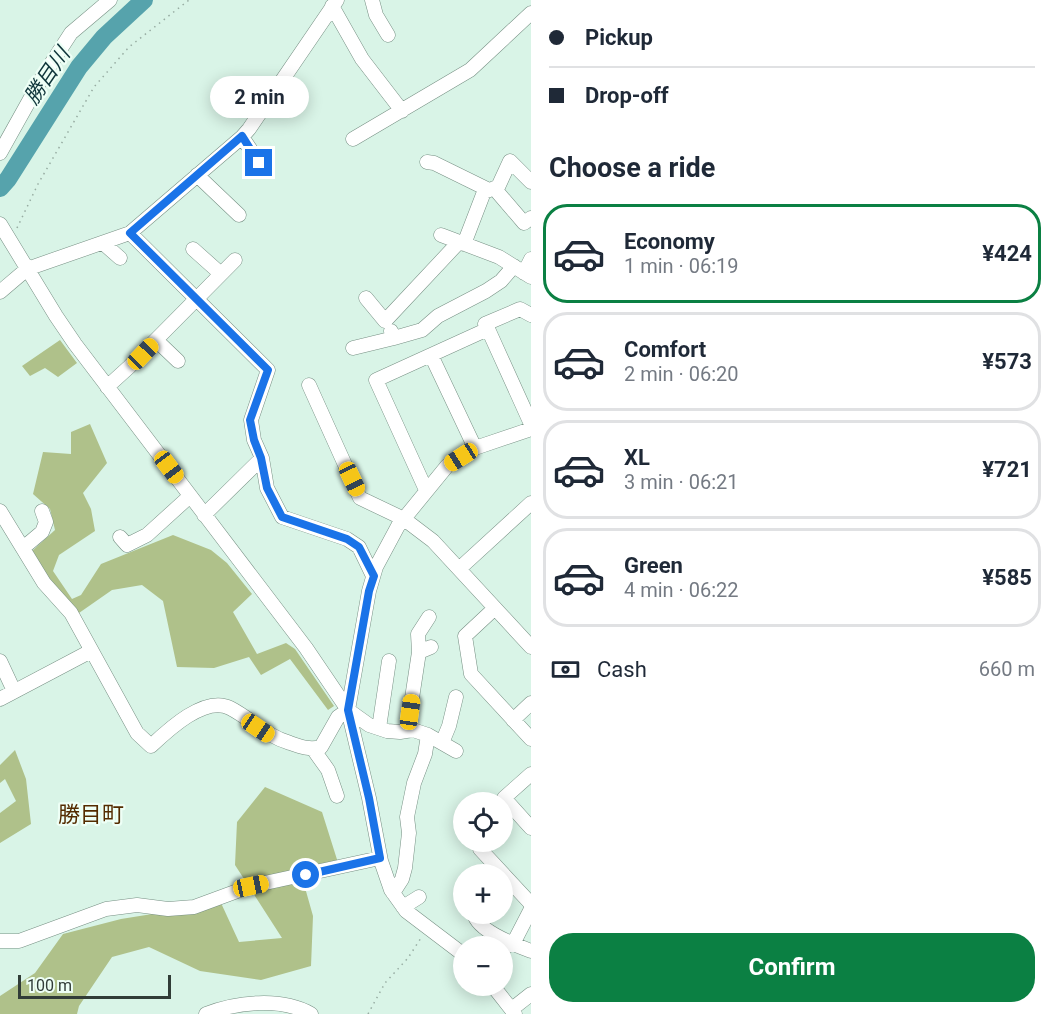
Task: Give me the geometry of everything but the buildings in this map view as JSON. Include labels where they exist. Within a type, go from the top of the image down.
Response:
[{"type":"street","points":[[0,153],[43,76],[71,33],[110,0]]},
{"type":"street","points":[[372,0],[376,15],[388,35]]},
{"type":"street","points":[[0,292],[27,269],[130,233],[249,129],[334,3],[362,59],[402,111]]},
{"type":"street","points":[[353,139],[470,70],[531,13]]},
{"type":"street","points":[[242,136],[265,171]]},
{"type":"street","points":[[385,321],[462,243],[483,192],[498,186],[510,161],[531,182]]},
{"type":"street","points":[[427,162],[471,174],[491,189],[524,223],[531,218]]},
{"type":"street","points":[[197,175],[239,215]]},
{"type":"street","points":[[130,233],[268,370],[250,420],[267,488],[282,517],[347,539],[359,547],[374,576]]},
{"type":"street","points":[[6,234],[56,316],[107,387],[306,648],[348,710],[369,725],[400,732],[413,730],[428,735],[456,751]]},
{"type":"street","points":[[441,235],[499,257],[523,272]]},
{"type":"street","points":[[103,243],[120,258]]},
{"type":"street","points":[[193,249],[221,274]]},
{"type":"street","points":[[353,348],[422,330],[438,316],[501,281],[523,272],[531,259]]},
{"type":"street","points":[[107,387],[235,260]]},
{"type":"street","points":[[366,298],[385,321],[394,338]]},
{"type":"street","points":[[531,315],[520,309],[485,324],[531,424]]},
{"type":"street","points":[[426,490],[376,380],[488,328]]},
{"type":"street","points":[[156,340],[177,361]]},
{"type":"street","points":[[431,355],[475,448]]},
{"type":"street","points":[[309,385],[360,498],[404,519],[433,541],[531,647]]},
{"type":"street","points":[[453,947],[403,907],[393,893],[380,858],[369,798],[348,710],[369,591],[376,567],[398,526],[447,466],[475,448],[531,429]]},
{"type":"street","points":[[204,514],[261,458]]},
{"type":"street","points":[[120,537],[127,545],[147,536],[154,524],[190,496]]},
{"type":"street","points":[[459,569],[531,504]]},
{"type":"street","points":[[0,511],[44,583],[71,613],[138,734],[151,746],[175,723],[201,709],[217,705],[229,708],[273,738],[313,749],[321,747],[338,717],[348,710]]},
{"type":"street","points":[[23,548],[42,532],[46,522],[42,511]]},
{"type":"street","points":[[495,608],[465,636],[471,674],[531,740]]},
{"type":"street","points":[[408,731],[425,649],[418,634],[429,617]]},
{"type":"street","points":[[0,699],[91,651]]},
{"type":"street","points":[[379,728],[389,661]]},
{"type":"street","points":[[0,662],[14,691]]},
{"type":"street","points":[[442,743],[456,697]]},
{"type":"street","points":[[513,720],[531,703]]},
{"type":"street","points":[[393,893],[402,879],[405,868],[409,833],[407,817],[414,783],[425,754],[428,735]]},
{"type":"street","points":[[313,749],[328,770],[337,796]]},
{"type":"street","points":[[531,774],[504,798],[531,828]]},
{"type":"street","points":[[483,852],[531,904]]},
{"type":"street","points":[[0,941],[19,941],[30,938],[106,909],[136,905],[168,909],[194,907],[251,886],[380,858]]},
{"type":"street","points":[[403,907],[419,897]]},
{"type":"street","points":[[513,942],[531,909]]},
{"type":"street","points":[[479,924],[494,936]]},
{"type":"street","points":[[513,947],[531,951]]},
{"type":"street","points":[[501,996],[514,1012],[531,994]]},
{"type":"street","points":[[206,1014],[226,1006],[252,1003],[288,1006],[311,1014]]},
{"type":"path","points":[[6,234],[94,87],[129,48],[189,0]]},
{"type":"path","points":[[368,1014],[385,983],[408,958],[427,927]]},
{"type":"green space","points":[[60,340],[77,363],[58,377],[45,368],[30,376],[22,366]]},
{"type":"green space","points":[[90,424],[107,463],[83,493],[91,509],[95,531],[59,555],[53,571],[72,599],[81,595],[101,564],[173,535],[211,550],[227,563],[252,594],[233,612],[257,654],[286,643],[295,649],[334,706],[328,710],[290,659],[261,675],[249,657],[214,668],[177,667],[163,601],[142,585],[112,590],[79,613],[52,583],[32,551],[55,530],[50,509],[33,494],[43,452],[71,454],[71,432]]},
{"type":"green space","points":[[15,750],[26,779],[31,824],[0,843],[0,813],[16,801],[5,779],[0,783],[0,765]]},
{"type":"green space","points":[[265,787],[322,812],[340,869],[302,877],[313,916],[311,966],[261,980],[200,971],[149,947],[112,957],[79,1006],[77,1014],[0,1014],[0,996],[35,973],[63,934],[121,919],[221,903],[239,942],[282,938],[235,865],[237,822]]},
{"type":"waterway","name":"勝目川","points":[[0,188],[79,67],[104,37],[144,0]]},
{"type":"district","name":"勝目町","points":[[91,814]]},
{"type":"route","points":[[259,163],[242,136],[130,233],[268,370],[250,420],[267,488],[282,517],[347,539],[359,547],[374,576],[369,591],[348,710],[369,798],[380,858],[306,875]]}]
